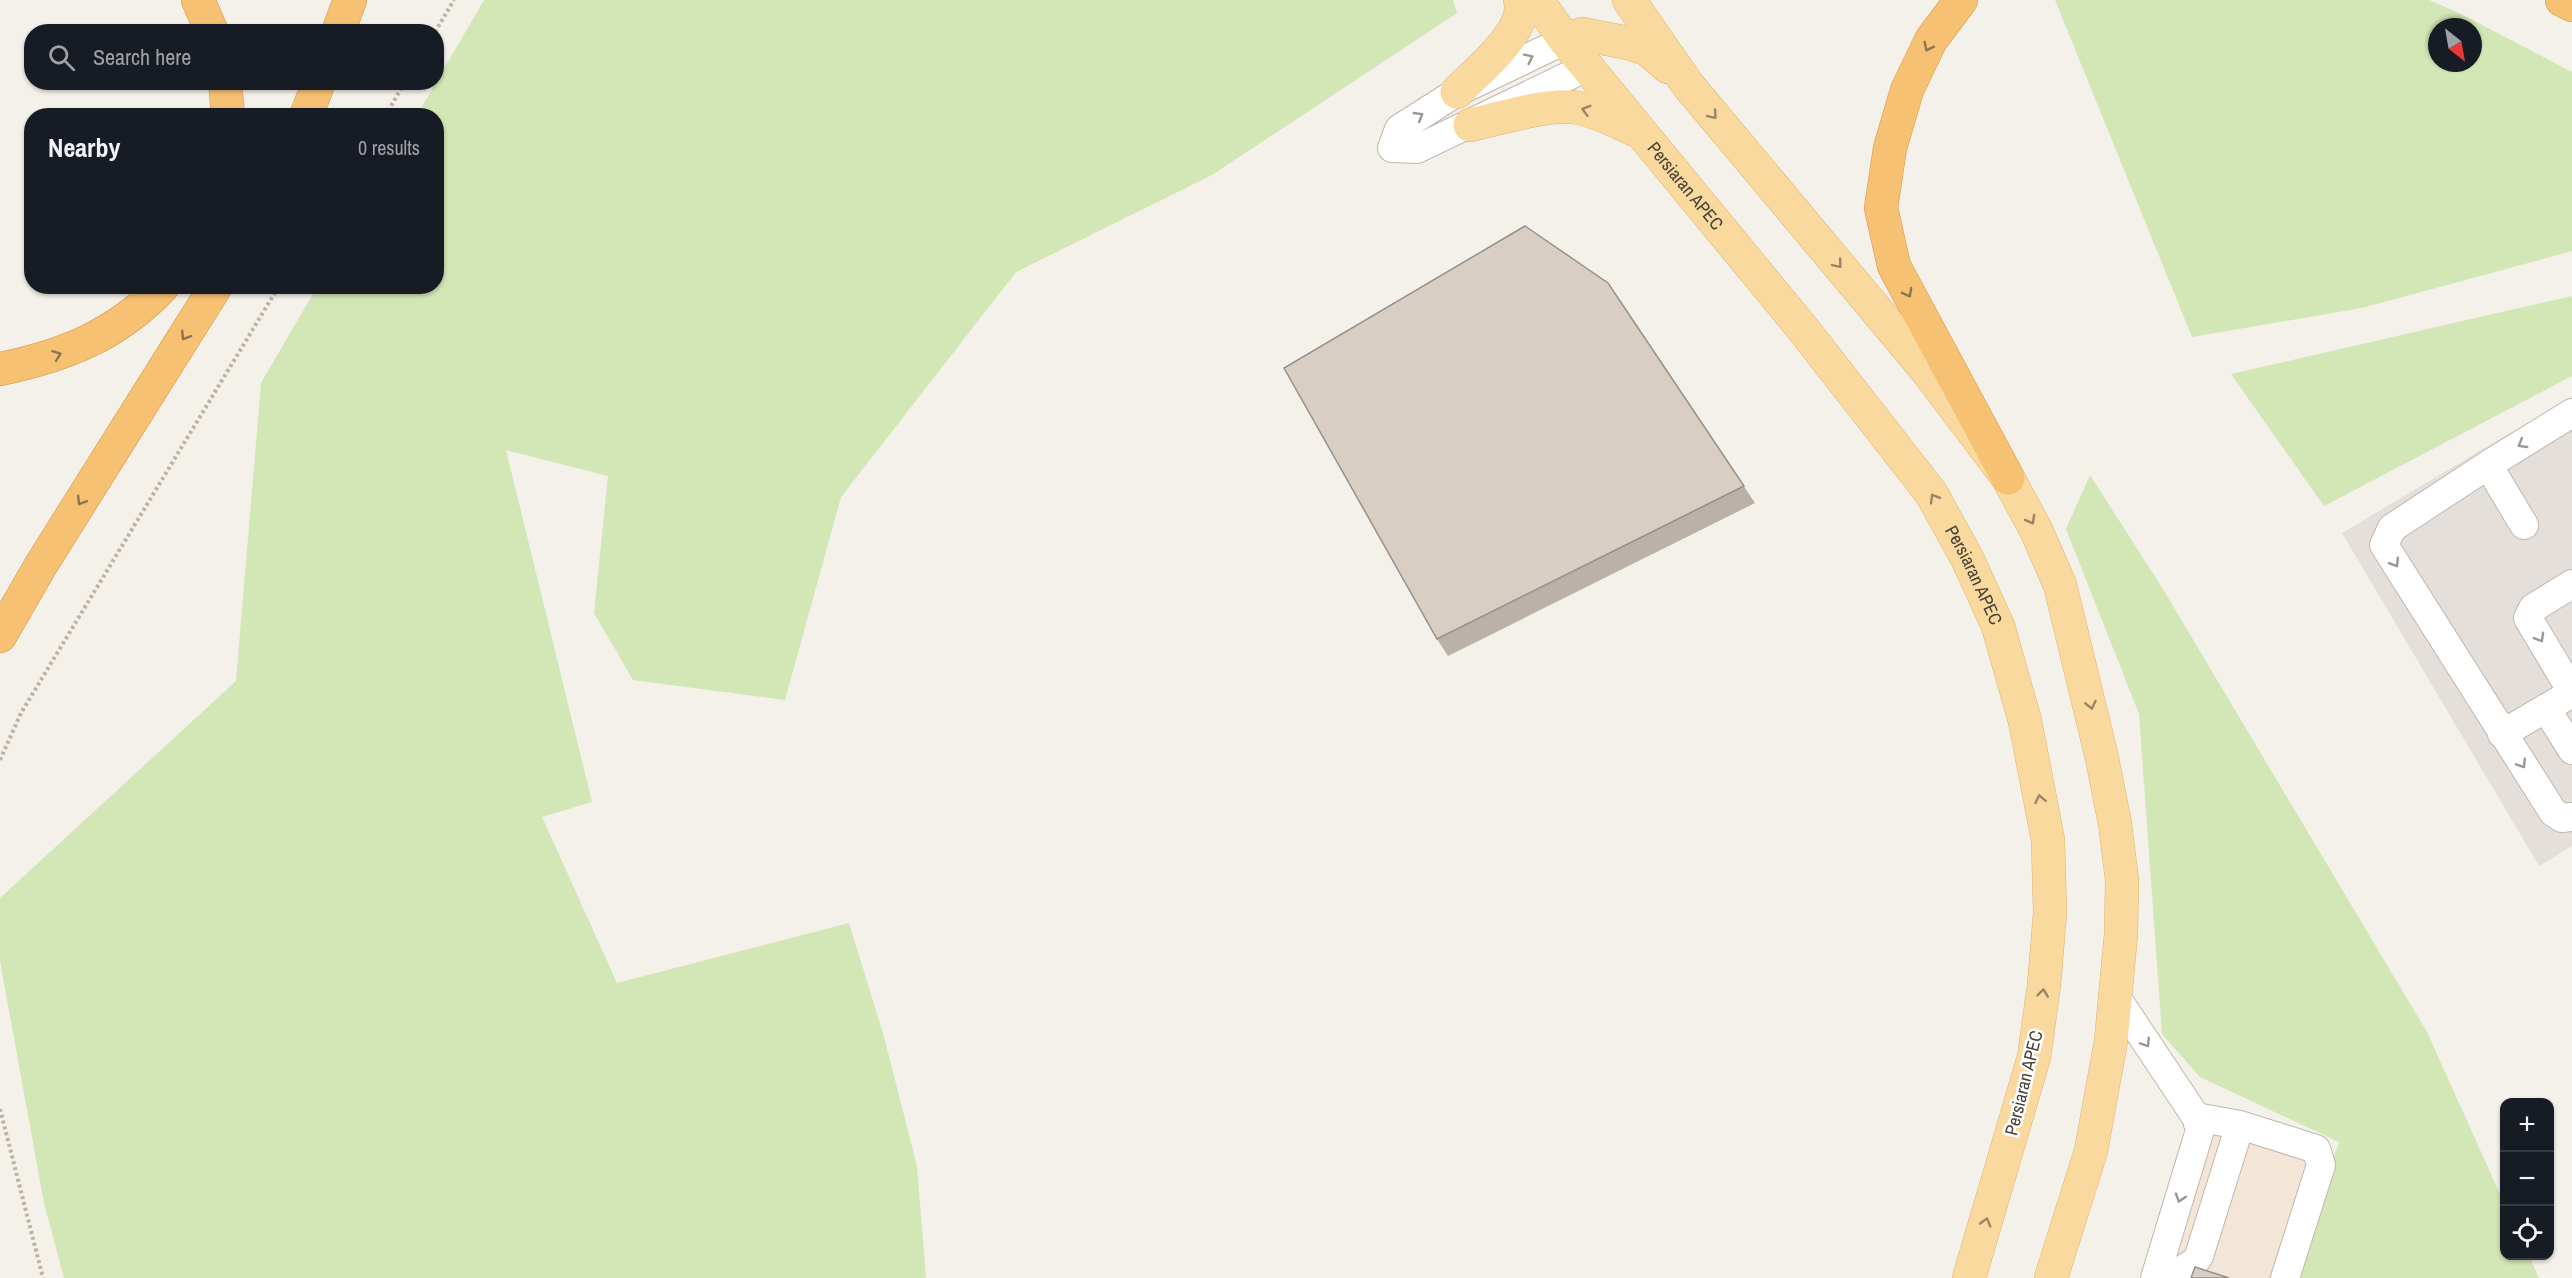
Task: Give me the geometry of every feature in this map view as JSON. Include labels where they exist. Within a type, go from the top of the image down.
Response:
[{"type":"highway","points":[[198,0],[208,24]]},
{"type":"highway","points":[[341,24],[350,0]]},
{"type":"highway","points":[[1961,0],[1930,40],[1907,90],[1890,148],[1881,208],[1894,266],[2007,478]]},
{"type":"highway","points":[[2562,0],[2572,5]]},
{"type":"highway","points":[[226,90],[227,108]]},
{"type":"highway","points":[[309,108],[316,90]]},
{"type":"highway","points":[[0,369],[41,361],[84,344],[119,325],[156,294]]},
{"type":"highway","points":[[0,636],[41,565],[211,294]]},
{"type":"main road","points":[[1457,92],[1511,38],[1522,9],[1520,0]]},
{"type":"main road","name":"Persiaran APEC","points":[[1537,0],[1565,40],[1803,329],[1931,493],[1967,558],[1998,626],[2025,721],[2046,829],[2050,913],[2044,985],[2034,1057],[1969,1278]]},
{"type":"main road","points":[[1587,67],[1600,53],[1608,17],[1607,0]]},
{"type":"main road","points":[[1629,0],[1688,85],[1928,372],[2007,478],[2036,530],[2060,585],[2102,758],[2115,824],[2122,880],[2121,934],[2110,1041],[2091,1151],[2051,1278]]},
{"type":"main road","points":[[1565,40],[1582,34],[1647,49],[1688,85]]},
{"type":"main road","points":[[1470,125],[1557,106],[1579,107],[1640,132]]},
{"type":"street","points":[[1565,40],[1457,92],[1398,129],[1392,148],[1417,149],[1587,67]]},
{"type":"street","points":[[2572,413],[2392,528],[2384,545],[2553,812],[2562,818],[2572,817]]},
{"type":"street","points":[[2488,465],[2524,525]]},
{"type":"street","points":[[2502,734],[2572,693],[2528,618],[2533,608],[2572,584]]},
{"type":"street","points":[[2546,708],[2572,750]]},
{"type":"street","points":[[2114,994],[2196,1117],[2200,1130],[2155,1278]]},
{"type":"street","points":[[2196,1117],[2240,1125],[2316,1149],[2321,1165],[2285,1278]]},
{"type":"street","points":[[2168,1278],[2195,1262],[2199,1256],[2240,1125]]},
{"type":"path","points":[[440,24],[454,0]]},
{"type":"path","points":[[390,108],[401,90]]},
{"type":"path","points":[[0,760],[21,713],[274,294]]},
{"type":"path","points":[[0,1109],[43,1278]]},
{"type":"shaded area","points":[[2572,396],[2572,846],[2539,866],[2342,533]]},
{"type":"shaded area","points":[[2208,1125],[2311,1153],[2278,1278],[2162,1278]]},
{"type":"green space","points":[[484,0],[1453,0],[1457,13],[1212,175],[1016,272],[841,497],[785,700],[633,680],[594,613],[608,476],[506,450],[592,802],[542,817],[617,983],[849,923],[883,1033],[917,1166],[926,1278],[64,1278],[44,1203],[0,961],[0,898],[236,681],[261,383],[313,294],[444,294],[444,108],[421,108],[432,90],[444,90],[444,69]]},
{"type":"green space","points":[[2055,0],[2429,0],[2469,18],[2428,18],[2428,72],[2482,72],[2482,25],[2572,72],[2572,251],[2362,308],[2192,337]]},
{"type":"green space","points":[[2572,296],[2572,376],[2324,506],[2231,374]]},
{"type":"green space","points":[[2090,475],[2161,586],[2427,1032],[2500,1194],[2500,1260],[2531,1260],[2539,1278],[2293,1278],[2339,1142],[2200,1077],[2162,1034],[2139,714],[2066,529]]},
{"type":"building","points":[[1525,226],[1608,283],[1744,486],[1437,639],[1284,368]]},
{"type":"building","points":[[2195,1267],[2229,1278],[2191,1278]]}]
